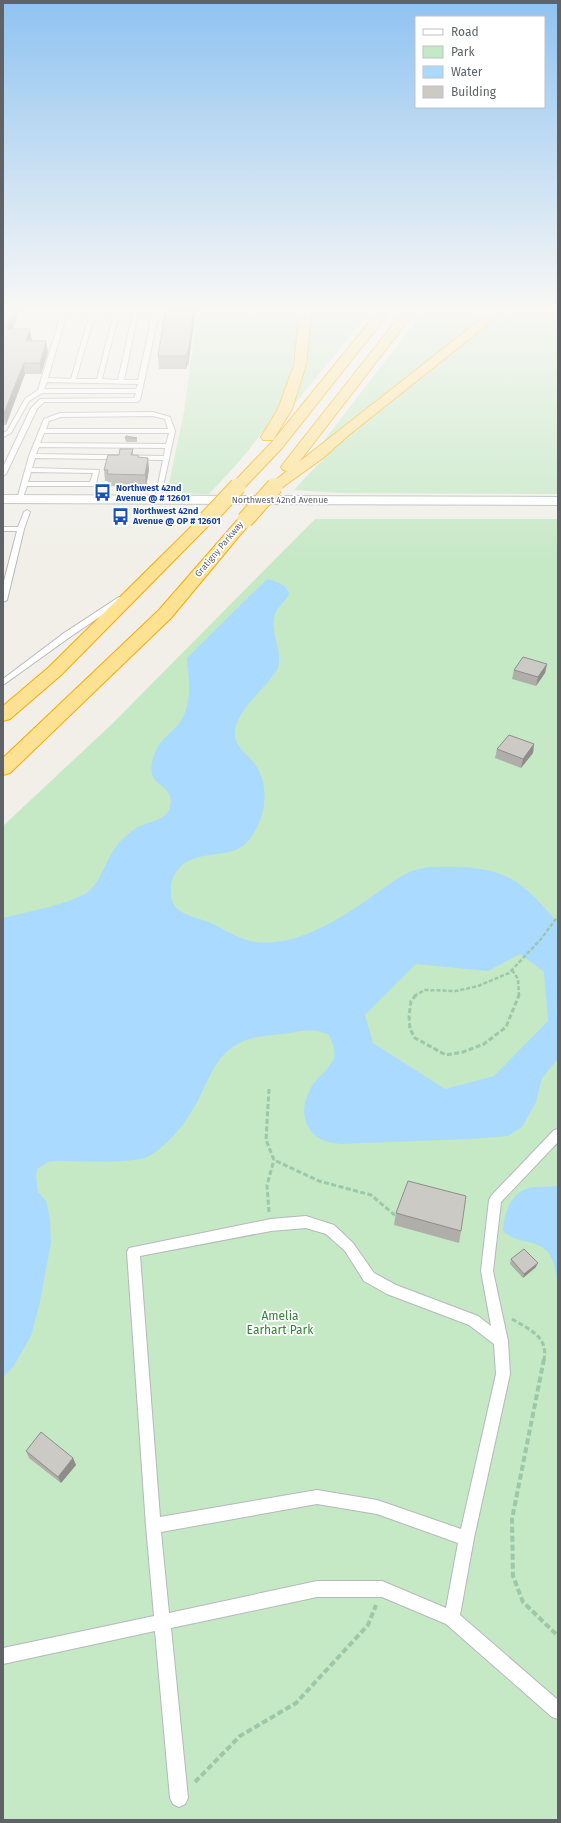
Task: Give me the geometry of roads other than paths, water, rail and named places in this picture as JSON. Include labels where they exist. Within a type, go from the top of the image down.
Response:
[{"type":"highway","points":[[238,486],[285,409],[291,393]]},
{"type":"highway","points":[[3,715],[56,671],[207,519],[276,445],[318,393]]},
{"type":"highway","name":"Gratigny Parkway","points":[[3,769],[165,614],[275,486],[347,393]]},
{"type":"highway","points":[[275,486],[318,455],[357,421],[393,393]]},
{"type":"main road","name":"Northwest 42nd Avenue","points":[[3,499],[16,509],[558,514]]},
{"type":"main road","name":"Northwest 42nd Avenue","points":[[16,509],[158,500],[558,501]]},
{"type":"lane","points":[[3,435],[9,432],[27,400],[38,393]]},
{"type":"lane","points":[[3,474],[4,467],[34,408],[42,400],[137,400],[139,393]]},
{"type":"lane","points":[[41,431],[83,423],[153,414],[168,418],[172,431],[158,500]]},
{"type":"lane","points":[[3,600],[21,529],[16,509],[32,456],[46,420],[60,415],[83,423],[172,431]]},
{"type":"lane","points":[[76,445],[83,423]]},
{"type":"lane","points":[[36,445],[168,446]]},
{"type":"lane","points":[[32,456],[167,458]]},
{"type":"lane","points":[[24,484],[93,484],[97,471],[28,470]]},
{"type":"lane","points":[[3,529],[21,529]]},
{"type":"lane","points":[[3,683],[68,635],[143,584]]},
{"type":"lane","points":[[452,1618],[466,1538],[503,1374],[501,1341],[487,1271],[494,1200],[542,1148],[558,1134]]},
{"type":"lane","points":[[179,1798],[153,1526],[133,1252],[271,1225],[306,1222],[330,1229],[349,1247],[369,1277],[392,1290],[473,1320],[501,1341]]},
{"type":"lane","points":[[153,1526],[317,1497],[377,1507],[466,1538]]},
{"type":"lane","points":[[3,1656],[316,1589],[382,1589],[452,1618],[558,1711]]},
{"type":"water","points":[[267,579],[286,587],[289,594],[276,611],[274,621],[279,654],[278,668],[242,713],[235,729],[235,737],[238,745],[254,763],[263,781],[263,812],[255,832],[242,847],[233,851],[193,859],[184,864],[176,872],[171,887],[171,898],[175,907],[187,914],[209,922],[244,939],[256,942],[272,942],[288,940],[320,928],[350,911],[402,876],[415,870],[432,867],[468,867],[491,871],[503,875],[528,891],[558,923],[558,1059],[542,1078],[536,1102],[522,1127],[508,1136],[340,1144],[322,1140],[314,1135],[309,1129],[304,1114],[310,1089],[331,1064],[334,1058],[334,1049],[329,1035],[322,1032],[305,1030],[249,1039],[231,1048],[216,1065],[187,1119],[167,1142],[151,1155],[133,1160],[120,1161],[48,1162],[37,1169],[36,1177],[38,1192],[46,1201],[50,1220],[51,1243],[39,1306],[31,1336],[13,1367],[3,1377],[3,918],[73,900],[89,891],[94,886],[113,850],[124,838],[136,828],[161,818],[168,812],[171,798],[164,788],[155,780],[152,775],[151,766],[158,747],[174,729],[185,713],[189,695],[187,658]],"holes":[[[520,954],[544,972],[548,1021],[494,1076],[445,1089],[373,1043],[365,1015],[416,964],[488,971]]]},
{"type":"water","points":[[558,1186],[558,1288],[554,1264],[545,1249],[535,1244],[517,1239],[503,1231],[509,1205],[517,1194],[529,1188]]},
{"type":"place","name":"Northwest 42nd Avenue @ # 12601","points":[[103,493]]},
{"type":"place","name":"Northwest 42nd Avenue @ OP # 12601","points":[[120,516]]},
{"type":"park label","name":"Amelia Earhart Park","points":[[280,1323]]}]
